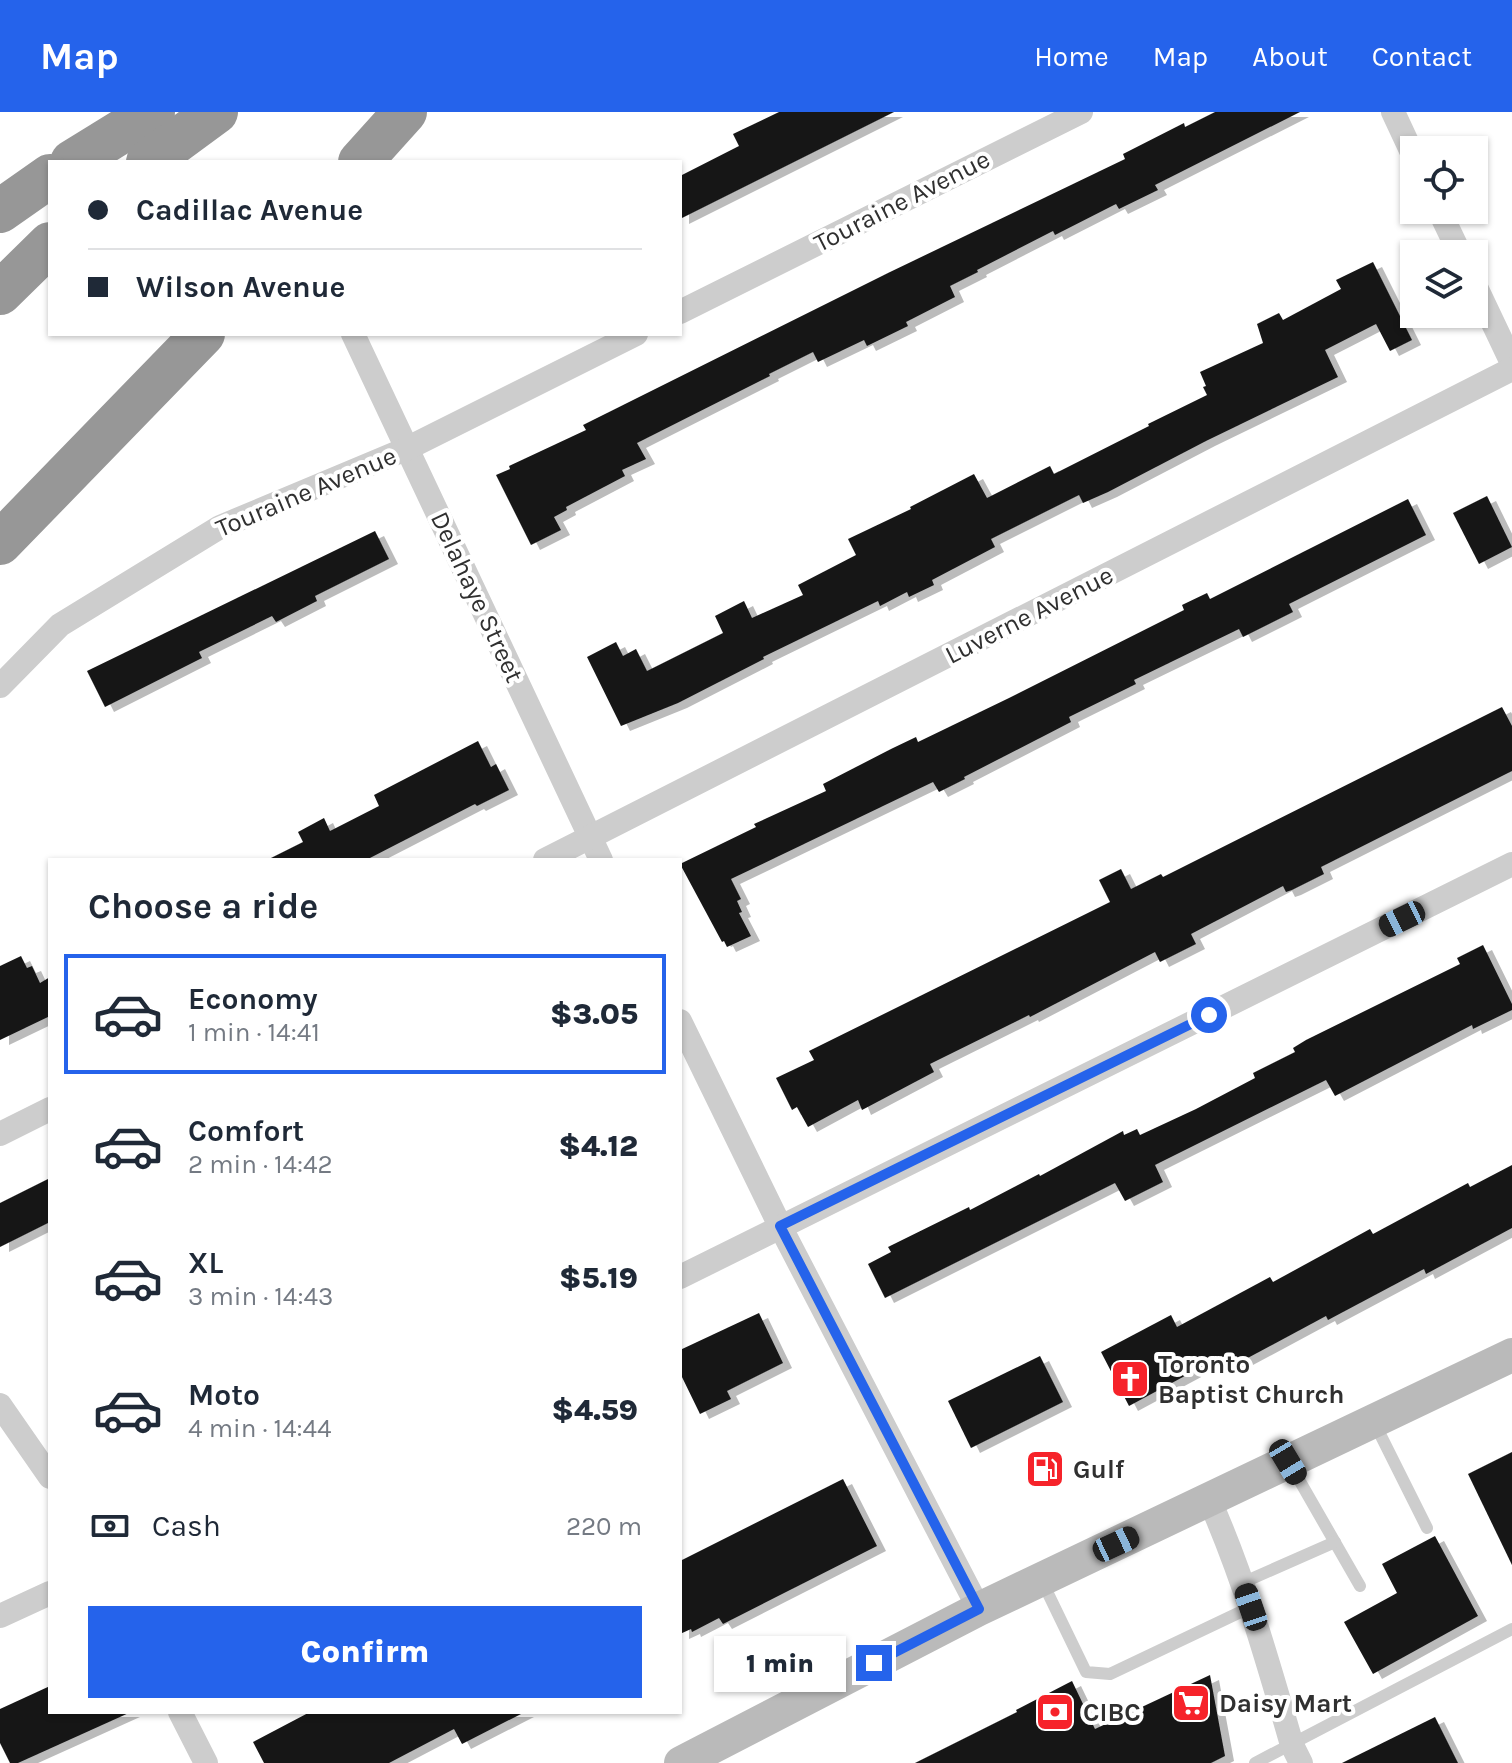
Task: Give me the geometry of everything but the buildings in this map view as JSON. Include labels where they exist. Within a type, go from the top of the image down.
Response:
[{"type":"highway","points":[[75,160],[153,112]]},
{"type":"highway","points":[[151,160],[216,112]]},
{"type":"highway","points":[[333,160],[365,112]]},
{"type":"highway","points":[[362,160],[405,112]]},
{"type":"highway","points":[[0,211],[48,177]]},
{"type":"highway","points":[[0,293],[48,246]]},
{"type":"highway","points":[[0,543],[201,336]]},
{"type":"main road","points":[[688,1761],[979,1609],[1374,1421],[1509,1362]]},
{"type":"street","name":"Touraine Avenue","points":[[682,311],[1081,112]]},
{"type":"street","points":[[1393,112],[1404,136]]},
{"type":"street","points":[[1488,312],[1512,363]]},
{"type":"street","name":"Delahaye Street","points":[[354,336],[600,858]]},
{"type":"street","name":"Touraine Avenue","points":[[0,686],[60,625],[220,527],[406,449],[632,336]]},
{"type":"street","name":"Luverne Avenue","points":[[549,858],[1512,369]]},
{"type":"street","points":[[682,1276],[1512,864]]},
{"type":"street","points":[[682,1025],[780,1226],[979,1609]]},
{"type":"street","points":[[0,1134],[48,1110]]},
{"type":"street","points":[[0,1405],[48,1474]]},
{"type":"street","points":[[1209,1499],[1251,1607],[1296,1754]]},
{"type":"street","points":[[0,1616],[48,1594]]},
{"type":"street","points":[[181,1714],[206,1763]]},
{"type":"lane","points":[[1374,1421],[1427,1528]]},
{"type":"lane","points":[[1288,1462],[1360,1586]]},
{"type":"lane","points":[[1242,1583],[1335,1542]]},
{"type":"lane","points":[[1042,1579],[1086,1672],[1110,1674],[1251,1607]]},
{"type":"lane","points":[[1255,1763],[1296,1754],[1512,1629]]},
{"type":"place","name":"Toronto Baptist Church","points":[[1130,1379]]},
{"type":"place","name":"Gulf","points":[[1045,1469]]},
{"type":"place","name":"Daisy Mart","points":[[1191,1703]]},
{"type":"place","name":"CIBC","points":[[1055,1712]]},
{"type":"route","points":[[874,1663],[979,1609],[780,1226],[1209,1015]]}]
